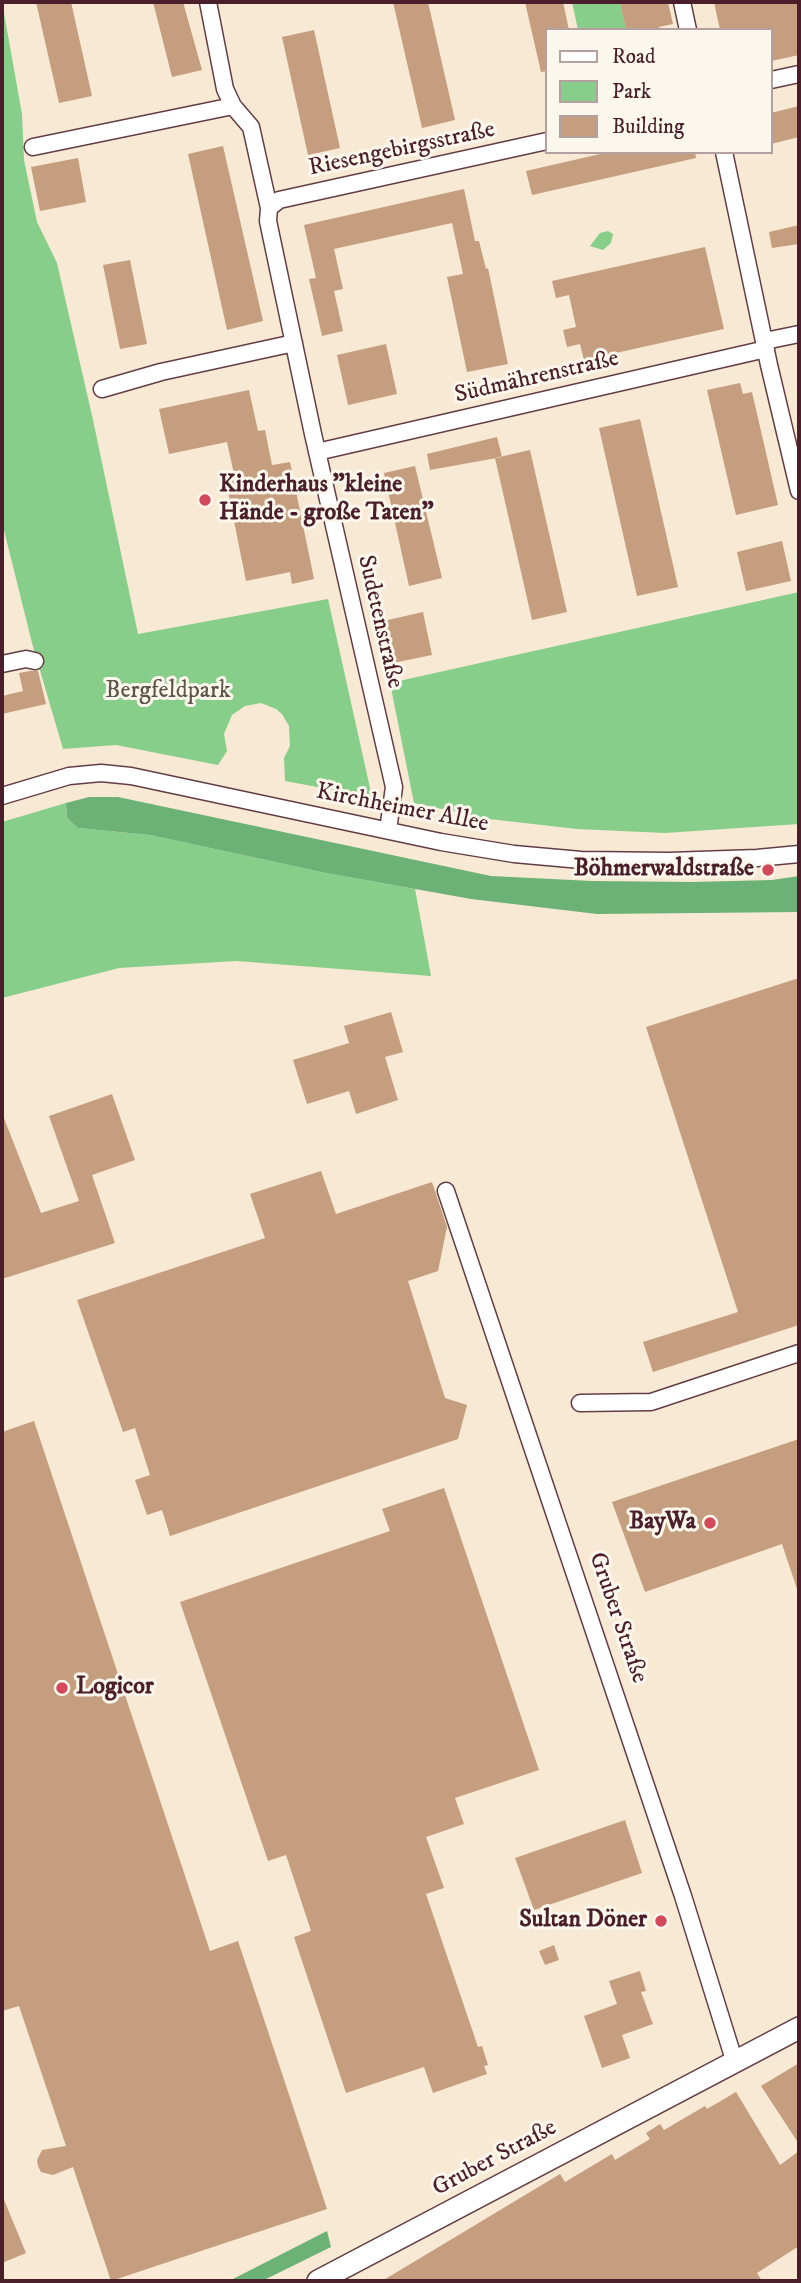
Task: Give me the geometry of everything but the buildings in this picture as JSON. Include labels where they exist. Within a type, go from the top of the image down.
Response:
[{"type":"street","name":"Sudetenstraße","points":[[208,2],[225,89],[233,106],[251,127],[269,208],[268,221],[317,452],[394,787],[388,830]]},
{"type":"street","points":[[682,2],[688,28]]},
{"type":"street","points":[[773,80],[799,74]]},
{"type":"street","points":[[33,147],[233,106]]},
{"type":"street","name":"Riesengebirgsstraße","points":[[269,208],[279,200],[546,141]]},
{"type":"street","points":[[724,154],[799,491]]},
{"type":"street","name":"Südmährenstraße","points":[[317,452],[766,345],[799,334]]},
{"type":"street","points":[[102,389],[161,372],[294,343]]},
{"type":"street","points":[[2,664],[26,659],[35,661]]},
{"type":"street","name":"Kirchheimer Allee","points":[[2,796],[69,776],[101,773],[131,776],[388,830],[514,853],[581,860],[669,861],[799,854]]},
{"type":"street","name":"Gruber Straße","points":[[446,1191],[683,1896],[735,2063]]},
{"type":"street","points":[[580,1403],[650,1402],[799,1353]]},
{"type":"street","name":"Gruber Straße","points":[[318,2281],[799,2028]]},
{"type":"green space","name":"Bergfeldpark","points":[[2,2],[22,114],[24,160],[37,222],[57,263],[138,634],[328,599],[372,797],[285,781],[284,758],[290,746],[289,726],[276,709],[261,703],[245,706],[232,715],[224,734],[227,751],[218,765],[116,745],[63,749],[32,643],[2,522]]},
{"type":"green space","points":[[572,2],[620,2],[626,28],[578,28]]},
{"type":"green space","points":[[608,231],[613,234],[611,243],[603,250],[590,246],[600,233]]},
{"type":"green space","points":[[799,592],[799,824],[665,833],[577,829],[489,819],[414,803],[390,683]]},
{"type":"green space","points":[[89,797],[118,797],[491,876],[691,882],[772,880],[799,876],[799,912],[597,914],[471,899],[326,873],[150,835],[78,828],[67,818],[66,803]]},
{"type":"green space","points":[[66,803],[67,818],[78,828],[150,835],[415,889],[431,976],[236,961],[119,968],[2,998],[2,822]]},
{"type":"green space","points":[[327,2231],[331,2247],[262,2281],[229,2281]]},
{"type":"place","name":"Kinderhaus \"kleine Hände - große Taten\"","points":[[205,500]]},
{"type":"place","name":"Böhmerwaldstraße","points":[[768,870]]},
{"type":"place","name":"BayWa","points":[[710,1523]]},
{"type":"place","name":"Logicor","points":[[62,1688]]},
{"type":"place","name":"Sultan Döner","points":[[661,1921]]}]
